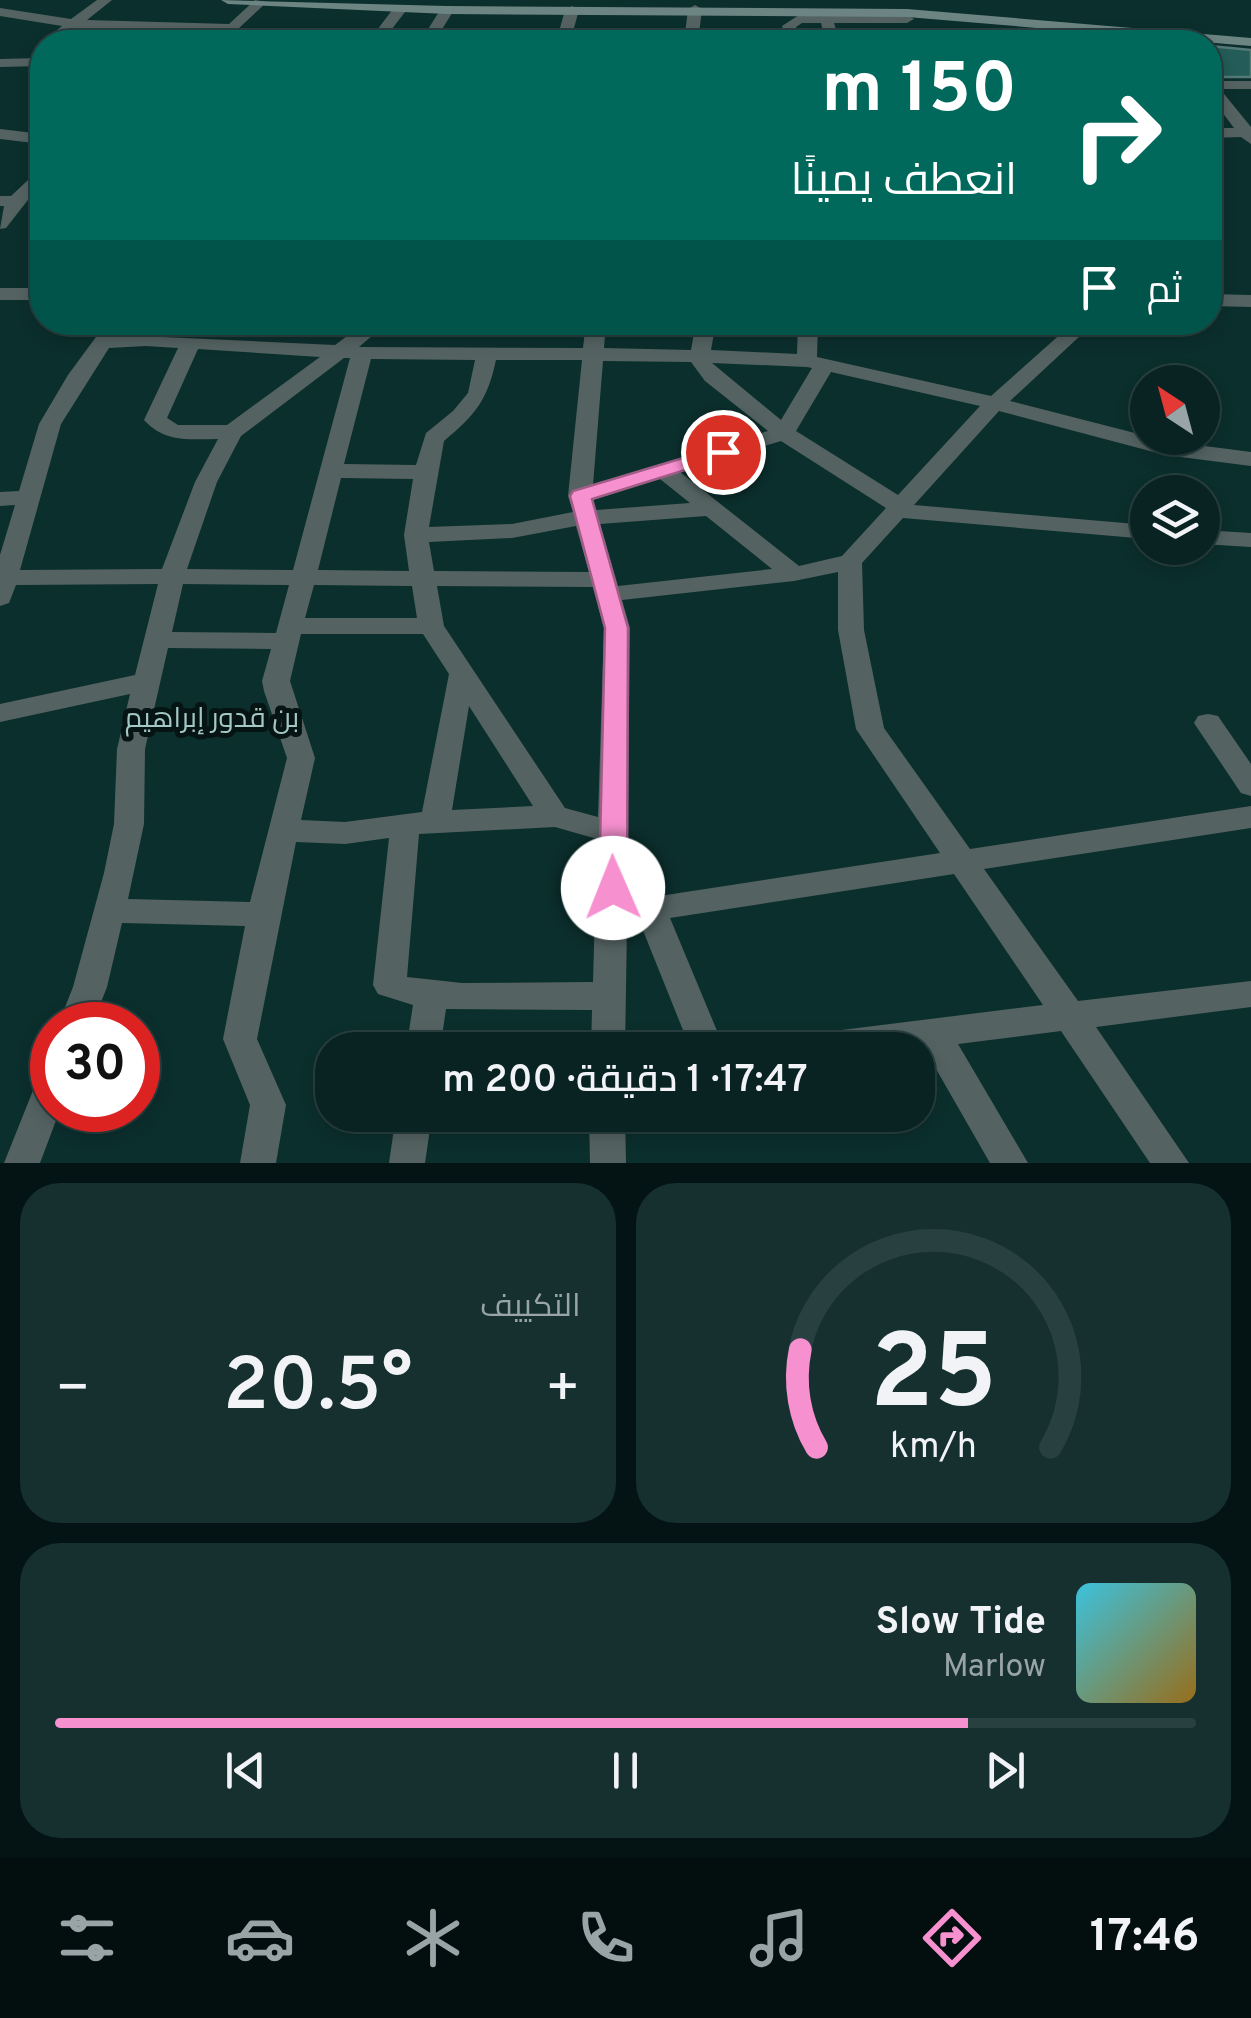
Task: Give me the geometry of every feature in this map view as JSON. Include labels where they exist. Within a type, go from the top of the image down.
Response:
[{"type":"street","points":[[66,30],[105,0]]},
{"type":"street","points":[[228,0],[447,10],[695,9],[1046,30]]},
{"type":"street","points":[[0,20],[8,13],[74,24],[232,28],[260,2]]},
{"type":"street","points":[[384,30],[400,8]]},
{"type":"street","points":[[692,30],[695,9]]},
{"type":"street","points":[[434,30],[447,10]]},
{"type":"street","points":[[566,30],[572,10]]},
{"type":"street","points":[[792,30],[790,22],[826,18],[869,24],[909,21]]},
{"type":"street","points":[[826,18],[830,30]]},
{"type":"street","points":[[1222,32],[1251,24]]},
{"type":"street","points":[[1222,39],[1251,42]]},
{"type":"street","points":[[0,64],[30,62]]},
{"type":"street","points":[[1222,85],[1251,85]]},
{"type":"street","points":[[1222,100],[1249,135]]},
{"type":"street","points":[[5,126],[30,135]]},
{"type":"street","points":[[1222,133],[1249,135]]},
{"type":"street","points":[[0,224],[8,201],[30,182]]},
{"type":"street","points":[[0,294],[30,294]]},
{"type":"street","points":[[0,317],[30,297]]},
{"type":"street","points":[[1222,300],[1251,300]]},
{"type":"street","points":[[108,335],[50,424],[3,588],[172,576],[608,587],[794,574],[850,562],[993,405],[1071,335]]},
{"type":"street","points":[[84,1002],[130,824],[132,748],[172,576],[206,482],[232,432],[350,352],[366,335]]},
{"type":"street","points":[[594,335],[583,507],[590,543],[608,587],[616,628],[614,915],[609,1032]]},
{"type":"street","points":[[704,335],[700,356],[712,377],[784,433],[919,515],[1130,531]]},
{"type":"street","points":[[416,534],[512,531],[583,507],[662,470],[784,433],[816,363],[811,335]]},
{"type":"street","points":[[102,342],[191,342],[350,352],[700,356],[816,363],[920,384],[1166,448],[1251,459]]},
{"type":"street","points":[[191,342],[155,420],[173,432],[232,432]]},
{"type":"street","points":[[258,1163],[268,1105],[240,1039],[263,914],[301,758],[299,742],[278,699],[276,682],[333,471],[350,352]]},
{"type":"street","points":[[487,354],[478,394],[461,416],[434,438],[416,534],[431,626],[555,816]]},
{"type":"street","points":[[662,470],[794,574]]},
{"type":"street","points":[[333,471],[425,472]]},
{"type":"street","points":[[0,499],[26,498]]},
{"type":"street","points":[[583,507],[711,509]]},
{"type":"street","points":[[1220,539],[1248,543]]},
{"type":"street","points":[[850,562],[850,630],[870,728],[1170,1163]]},
{"type":"street","points":[[158,640],[431,626]]},
{"type":"street","points":[[461,676],[420,824],[390,985],[402,992],[432,995],[610,996]]},
{"type":"street","points":[[0,714],[150,681]]},
{"type":"street","points":[[1208,723],[1251,786]]},
{"type":"street","points":[[284,830],[345,832],[555,816],[612,832]]},
{"type":"street","points":[[614,915],[1251,817]]},
{"type":"street","points":[[651,910],[701,1032]]},
{"type":"street","points":[[109,912],[263,914]]},
{"type":"street","points":[[925,1032],[1251,994]]},
{"type":"street","points":[[427,1032],[432,995]]},
{"type":"street","points":[[932,1031],[1010,1163]]},
{"type":"street","points":[[22,1163],[34,1132]]},
{"type":"street","points":[[407,1163],[412,1132]]},
{"type":"street","points":[[608,1132],[608,1163]]},
{"type":"building","points":[[1222,47],[1251,50],[1251,77],[1223,77]]},
{"type":"district","name":"بن قدور إبراهيم","points":[[212,720]]},
{"type":"route","points":[[613,888],[616,628],[580,496],[723,452]]}]
